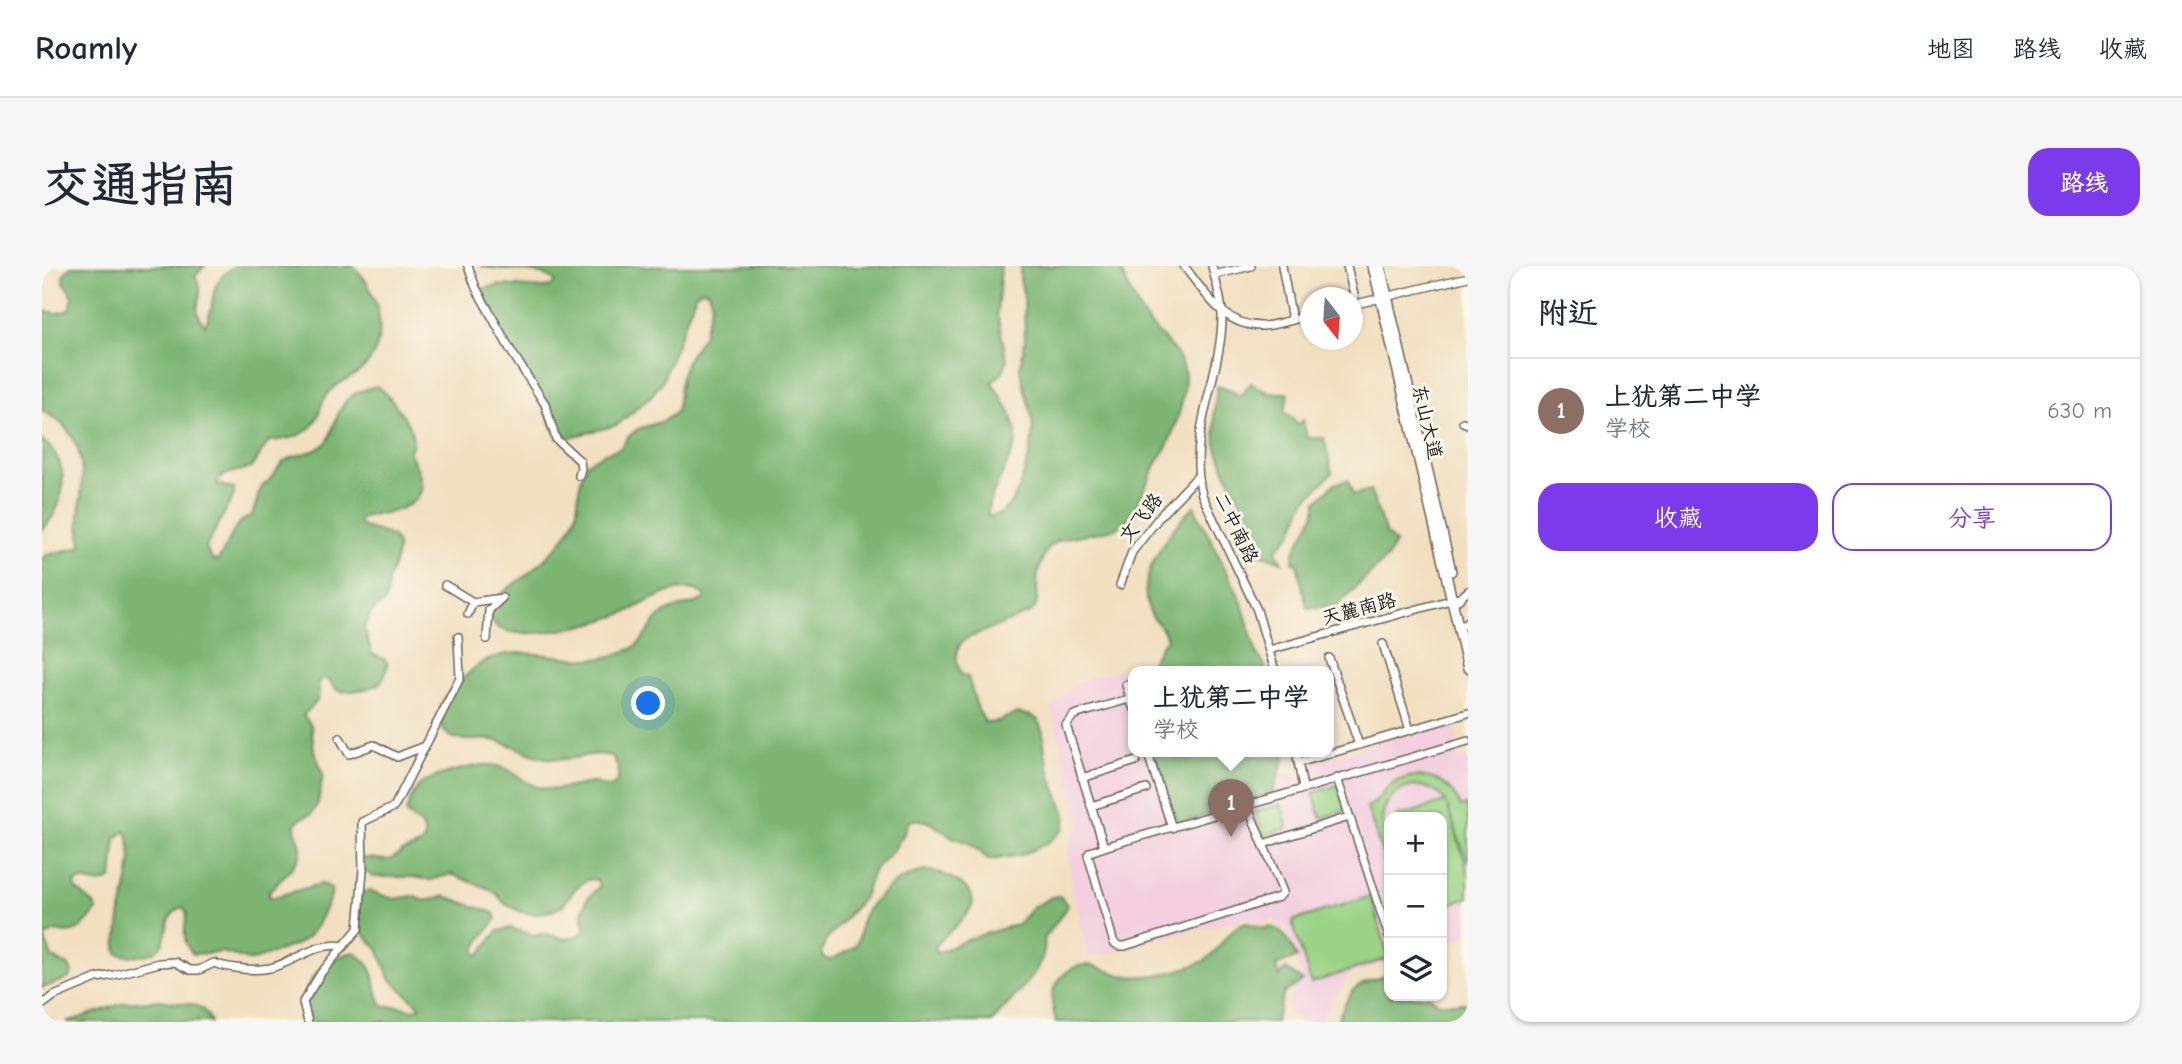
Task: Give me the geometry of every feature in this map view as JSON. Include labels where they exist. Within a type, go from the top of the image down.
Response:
[{"type":"main road","name":"东山大道","points":[[1373,266],[1384,298],[1456,600],[1468,668]]},
{"type":"main road","name":"东山大道","points":[[1380,266],[1384,298]]},
{"type":"main road","name":"东山大道","points":[[1456,600],[1466,623],[1468,641]]},
{"type":"street","points":[[468,266],[476,288],[511,351],[545,404],[556,439],[580,461],[579,476]]},
{"type":"street","points":[[1184,266],[1222,312],[1234,321],[1255,325],[1275,324],[1300,318]]},
{"type":"street","name":"二中南路","points":[[1212,266],[1222,312],[1219,347],[1200,433],[1197,477],[1202,495],[1257,610],[1274,666]]},
{"type":"street","points":[[1214,275],[1251,266]]},
{"type":"street","points":[[1282,266],[1292,320]]},
{"type":"street","points":[[1347,266],[1351,287]]},
{"type":"street","points":[[1363,303],[1468,277]]},
{"type":"street","name":"文飞路","points":[[1120,586],[1132,552],[1160,516],[1197,477]]},
{"type":"street","points":[[445,585],[473,602],[502,598],[489,610],[487,639]]},
{"type":"street","points":[[1456,600],[1468,591]]},
{"type":"street","name":"天麓南路","points":[[1269,650],[1456,600]]},
{"type":"street","points":[[468,614],[473,602]]},
{"type":"street","points":[[307,1022],[303,1002],[321,972],[358,929],[363,870],[362,822],[394,807],[460,678],[458,637]]},
{"type":"street","points":[[1383,644],[1409,730]]},
{"type":"street","points":[[1329,658],[1332,666]]},
{"type":"street","points":[[1334,672],[1359,745]]},
{"type":"street","points":[[1126,685],[1128,690]]},
{"type":"street","points":[[1104,847],[1066,725],[1074,715],[1128,702]]},
{"type":"street","points":[[1334,752],[1468,713]]},
{"type":"street","points":[[340,738],[349,754],[374,745],[397,757],[423,747]]},
{"type":"street","points":[[1252,803],[1249,810],[1283,892],[1279,897],[1125,946],[1115,943],[1088,855],[1090,852],[1104,847],[1172,828],[1252,803],[1337,778],[1468,741]]},
{"type":"street","points":[[1149,757],[1172,828]]},
{"type":"street","points":[[1297,757],[1303,788]]},
{"type":"street","points":[[1298,763],[1318,757]]},
{"type":"street","points":[[1082,778],[1136,761]]},
{"type":"street","points":[[1337,778],[1384,922]]},
{"type":"street","points":[[1091,806],[1146,789]]},
{"type":"street","points":[[1264,844],[1349,817]]},
{"type":"street","points":[[42,1005],[54,996],[97,978],[159,963],[175,962],[190,970],[199,970],[214,963],[247,970],[270,968],[332,944],[344,946]]},
{"type":"shaded area","points":[[1150,661],[1155,666],[1132,666]]},
{"type":"shaded area","points":[[1128,667],[1128,757],[1156,757],[1177,823],[1272,794],[1277,781],[1285,774],[1289,772],[1293,776],[1311,772],[1309,764],[1453,722],[1460,758],[1468,756],[1468,936],[1447,943],[1447,812],[1384,812],[1384,964],[1350,975],[1318,1022],[1302,1022],[1285,1009],[1301,978],[1286,928],[1276,926],[1273,920],[1255,925],[1247,917],[1089,958],[1075,901],[1067,850],[1080,824],[1051,707],[1078,681]]},
{"type":"green space","points":[[71,266],[205,266],[195,276],[200,288],[198,315],[205,325],[218,281],[234,266],[353,266],[372,294],[380,329],[375,351],[369,362],[329,392],[310,428],[291,438],[269,441],[251,468],[226,474],[219,480],[217,484],[234,489],[234,495],[206,547],[211,559],[217,561],[238,524],[251,516],[260,490],[283,462],[327,442],[346,401],[369,388],[377,386],[382,390],[400,411],[409,427],[413,440],[409,451],[419,473],[421,490],[412,503],[388,513],[361,518],[359,524],[392,536],[397,549],[385,601],[371,613],[364,628],[372,654],[384,659],[388,664],[383,678],[374,687],[345,691],[337,690],[324,678],[318,682],[319,693],[316,701],[303,715],[311,725],[314,750],[323,774],[318,803],[312,814],[296,823],[301,851],[298,859],[268,893],[271,898],[320,884],[331,889],[331,896],[309,936],[297,944],[254,960],[223,952],[193,954],[185,940],[187,912],[182,907],[172,915],[164,941],[158,950],[128,956],[117,953],[120,917],[131,858],[125,830],[116,839],[112,878],[101,883],[81,880],[75,883],[76,889],[94,904],[97,910],[79,929],[70,933],[55,931],[44,937],[52,957],[69,966],[72,972],[70,978],[42,988],[42,558],[81,546],[79,519],[82,470],[77,448],[68,430],[42,411],[42,311],[58,313],[69,310],[73,298],[63,275]]},
{"type":"green space","points":[[480,266],[1001,266],[997,314],[1007,361],[1002,373],[992,382],[1009,410],[1016,431],[1016,444],[989,503],[988,517],[1002,513],[1019,489],[1030,453],[1033,431],[1020,369],[1025,340],[1020,266],[1118,266],[1141,312],[1182,363],[1184,393],[1171,438],[1127,520],[1106,531],[1066,538],[1051,545],[1039,569],[1037,600],[1033,610],[965,639],[958,647],[956,656],[962,675],[968,677],[978,710],[985,722],[992,723],[1018,713],[1038,720],[1054,786],[1066,816],[1063,830],[1046,844],[1021,855],[990,860],[966,842],[925,821],[908,822],[893,851],[873,871],[864,897],[827,939],[821,951],[823,957],[829,960],[852,948],[857,943],[863,917],[876,900],[895,883],[927,871],[952,878],[972,897],[969,911],[935,946],[937,953],[971,938],[1018,924],[1032,908],[1052,897],[1060,896],[1068,906],[1044,939],[1041,961],[1026,984],[992,1022],[304,1022],[304,997],[313,976],[331,961],[354,952],[369,966],[383,1007],[397,1006],[414,1010],[421,1007],[390,979],[378,949],[362,932],[357,893],[369,891],[394,899],[413,896],[425,901],[445,896],[494,913],[496,919],[481,938],[475,951],[478,956],[498,931],[510,928],[534,935],[547,934],[566,939],[584,931],[583,911],[587,899],[600,886],[597,880],[585,881],[555,910],[536,914],[522,912],[505,904],[497,894],[487,888],[451,874],[431,880],[373,877],[362,869],[364,858],[390,859],[421,844],[424,837],[423,828],[406,812],[412,797],[421,784],[456,770],[493,765],[546,789],[593,783],[613,786],[618,774],[612,756],[594,754],[571,758],[544,758],[494,740],[463,740],[452,737],[440,724],[442,702],[451,690],[485,661],[512,653],[581,659],[607,657],[638,644],[663,614],[706,597],[689,589],[669,592],[619,615],[545,632],[511,632],[498,627],[488,616],[498,597],[556,548],[569,530],[576,515],[581,480],[587,463],[621,448],[628,437],[638,429],[663,421],[674,414],[681,376],[688,358],[703,336],[712,304],[708,291],[701,290],[696,294],[662,382],[650,397],[617,425],[558,438],[544,408],[479,295],[480,289],[500,285],[544,288],[556,282],[530,271]]},
{"type":"green space","points":[[1251,383],[1269,393],[1289,393],[1284,412],[1293,418],[1297,425],[1303,420],[1307,438],[1324,438],[1332,473],[1304,502],[1292,533],[1276,550],[1282,562],[1252,551],[1241,501],[1226,473],[1216,445],[1214,413],[1217,386],[1233,391],[1240,397]]},
{"type":"green space","points":[[42,440],[52,449],[58,460],[63,484],[56,509],[42,530]]},
{"type":"green space","points":[[1348,480],[1353,495],[1370,490],[1386,534],[1395,543],[1388,557],[1336,606],[1307,608],[1297,563],[1293,563],[1294,552],[1314,515],[1317,501],[1334,484]]},
{"type":"green space","points":[[1194,506],[1241,600],[1257,654],[1265,666],[1157,666],[1151,662],[1167,640],[1150,612],[1146,583],[1157,554],[1175,527]]},
{"type":"green space","points":[[1156,757],[1285,757],[1272,794],[1177,824]]},
{"type":"green space","points":[[1420,776],[1434,779],[1454,794],[1461,807],[1466,805],[1468,863],[1447,805],[1468,872],[1468,898],[1447,905],[1447,812],[1412,812],[1446,802],[1434,791],[1418,786],[1410,787],[1391,798],[1382,818],[1384,860],[1367,807],[1388,788],[1405,778]]},
{"type":"green space","points":[[1338,785],[1346,810],[1321,818],[1313,793]]},
{"type":"green space","points":[[1281,804],[1288,828],[1263,836],[1255,812]]},
{"type":"green space","points":[[1371,896],[1384,941],[1384,960],[1311,983],[1292,921]]},
{"type":"green space","points":[[1246,923],[1278,930],[1297,957],[1276,966],[1280,976],[1286,969],[1303,981],[1284,993],[1275,1022],[1056,1022],[1053,994],[1062,976],[1073,968],[1091,965],[1122,975],[1135,976],[1172,972],[1207,959],[1234,929]]},
{"type":"green space","points":[[1384,976],[1384,1001],[1465,1003],[1468,1010],[1461,1022],[1336,1022],[1350,995],[1367,981]]},
{"type":"green space","points":[[161,1000],[197,1006],[207,1014],[211,1022],[67,1022],[124,1003]]},
{"type":"place","name":"上犹第二中学","points":[[1231,837]]}]
